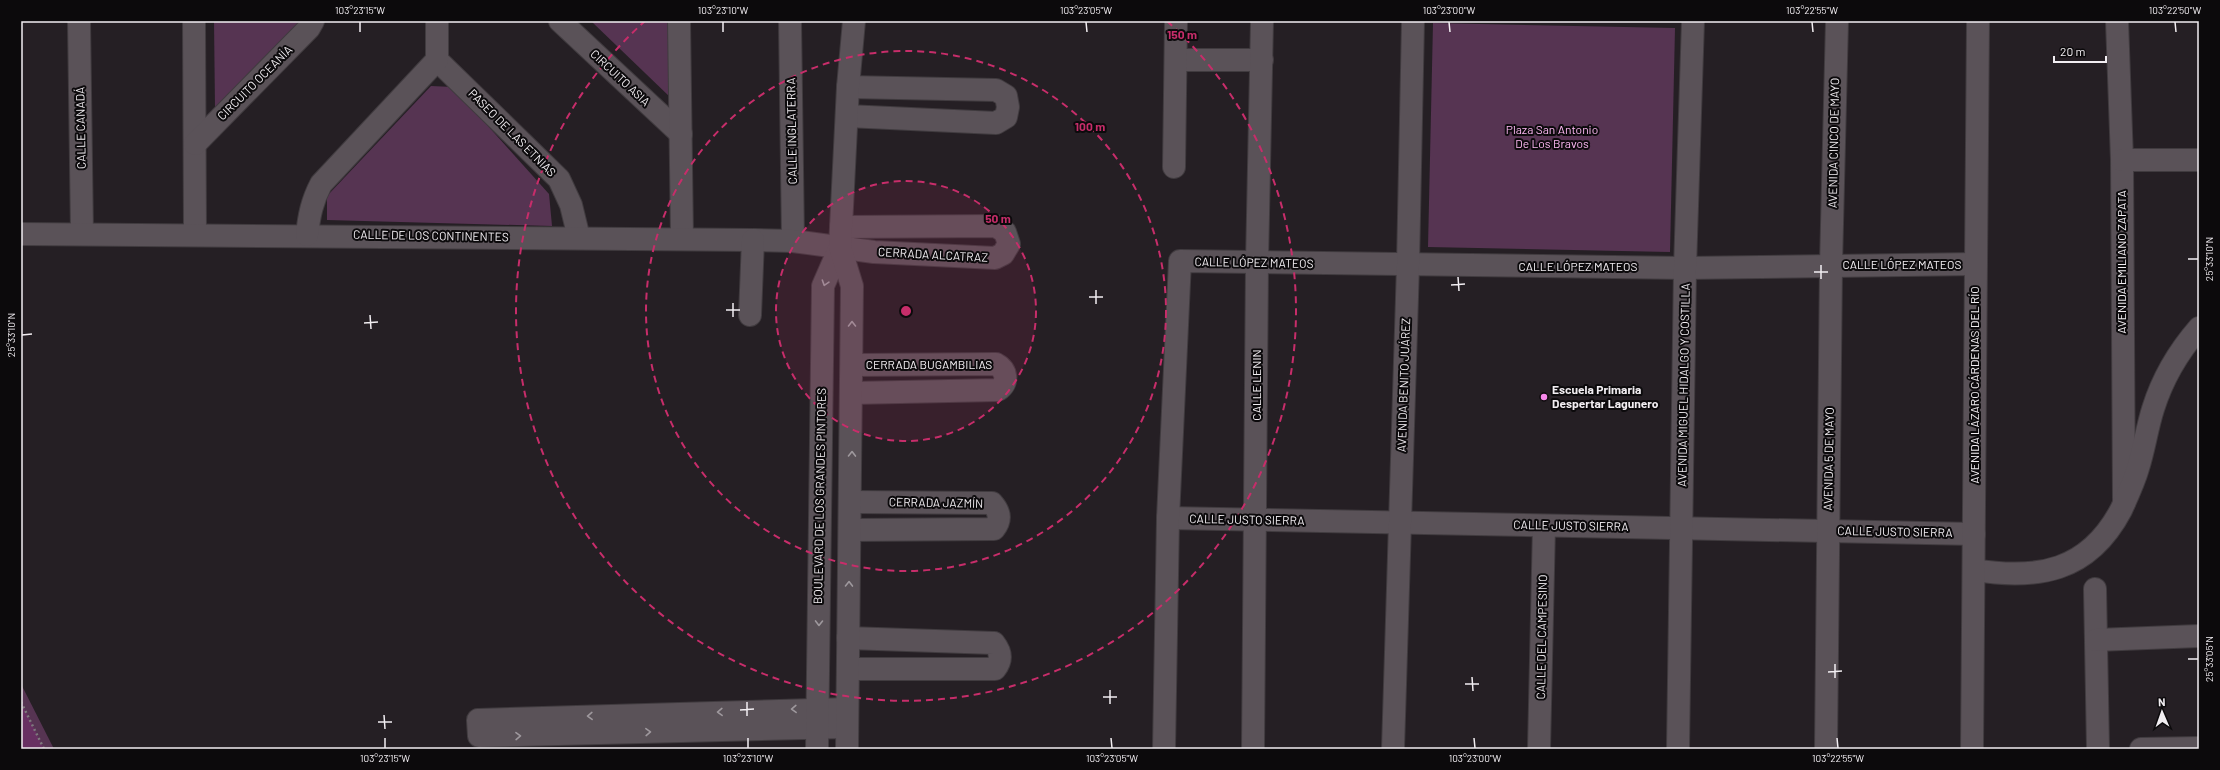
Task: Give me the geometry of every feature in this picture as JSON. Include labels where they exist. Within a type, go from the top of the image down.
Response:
[{"type":"street","name":"CALLE CANADÁ","points":[[79,21],[82,234]]},
{"type":"street","points":[[194,21],[195,235]]},
{"type":"street","name":"CIRCUITO OCEANÍA","points":[[195,144],[309,28],[313,21]]},
{"type":"street","points":[[307,235],[309,216],[314,198],[321,184],[437,60],[437,21]]},
{"type":"street","name":"CIRCUITO ASIA","points":[[560,21],[681,134]]},
{"type":"street","points":[[678,21],[682,238]]},
{"type":"street","name":"CALLE INGLATERRA","points":[[790,21],[793,241]]},
{"type":"street","name":"BOULEVARD DE LOS GRANDES PINTORES","points":[[846,749],[847,718],[856,669],[857,638],[850,530],[852,286],[841,237],[848,87],[854,21]]},
{"type":"street","points":[[1174,167],[1176,21]]},
{"type":"street","name":"CALLE LENIN","points":[[1253,749],[1257,263],[1262,21]]},
{"type":"street","name":"AVENIDA BENITO JUÁREZ","points":[[1393,749],[1408,265],[1413,21]]},
{"type":"street","name":"AVENIDA MIGUEL HIDALGO Y COSTILLA","points":[[1678,749],[1685,268],[1693,21]]},
{"type":"street","name":"AVENIDA CINCO DE MAYO","points":[[1831,265],[1837,21]]},
{"type":"street","name":"AVENIDA LÁZARO CÁRDENAS DEL RÍO","points":[[1972,749],[1978,21]]},
{"type":"street","name":"AVENIDA EMILIANO ZAPATA","points":[[2117,21],[2122,160],[2124,503]]},
{"type":"street","name":"PASEO DE LAS ETNIAS","points":[[437,60],[559,180],[571,205],[579,238]]},
{"type":"street","points":[[1176,60],[1262,60]]},
{"type":"street","points":[[847,116],[996,123],[1006,117],[1008,107],[1006,96],[996,90],[848,87]]},
{"type":"street","points":[[2122,160],[2199,160]]},
{"type":"street","name":"CERRADA ALCATRAZ","points":[[996,226],[1005,232],[1008,244],[1003,254],[995,258],[874,252],[841,237],[996,226]]},
{"type":"street","name":"CALLE DE LOS CONTINENTES","points":[[21,234],[682,238],[793,241],[841,237]]},
{"type":"street","name":"BOULEVARD DE LOS GRANDES PINTORES","points":[[817,749],[823,286],[841,237]]},
{"type":"street","points":[[750,315],[753,240]]},
{"type":"street","name":"CALLE LÓPEZ MATEOS","points":[[1168,518],[1180,261],[1685,268],[1976,264]]},
{"type":"street","name":"AVENIDA 5 DE MAYO","points":[[1826,749],[1831,265]]},
{"type":"street","points":[[1974,570],[2004,574],[2037,573],[2064,566],[2076,560],[2100,542],[2114,522],[2138,470],[2153,409],[2161,387],[2187,341],[2199,328]]},
{"type":"street","name":"CERRADA BUGAMBILIAS","points":[[852,365],[996,364],[1004,371],[1006,376],[1005,382],[998,390],[852,393]]},
{"type":"street","name":"CERRADA JAZMÍN","points":[[850,530],[994,529],[998,525],[1000,516],[997,509],[992,504],[851,502]]},
{"type":"street","points":[[1164,749],[1168,518]]},
{"type":"street","name":"CALLE JUSTO SIERRA","points":[[1168,518],[1974,534]]},
{"type":"street","name":"CALLE DEL CAMPESINO","points":[[1539,749],[1544,526]]},
{"type":"street","points":[[2095,589],[2098,749]]},
{"type":"street","points":[[2096,640],[2199,636]]},
{"type":"street","points":[[856,669],[995,669],[999,664],[1000,655],[994,643],[857,638]]},
{"type":"street","points":[[818,718],[479,736],[478,720],[818,718],[847,718]]},
{"type":"street","points":[[2141,749],[2199,748]]},
{"type":"path","points":[[21,702],[44,749]]},
{"type":"green space","points":[[214,21],[302,21],[215,108]]},
{"type":"green space","points":[[591,21],[669,21],[671,98]]},
{"type":"green space","name":"Plaza San Antonio De Los Bravos","points":[[1433,23],[1675,28],[1670,252],[1428,247]]},
{"type":"green space","points":[[431,86],[453,87],[549,194],[552,226],[327,220],[327,196]]},
{"type":"green space","points":[[21,684],[54,749],[21,749]]},
{"type":"shaded area","points":[[21,702],[44,749],[21,749]]},
{"type":"place","name":"Escuela Primaria Despertar Lagunero","points":[[1544,397]]}]
